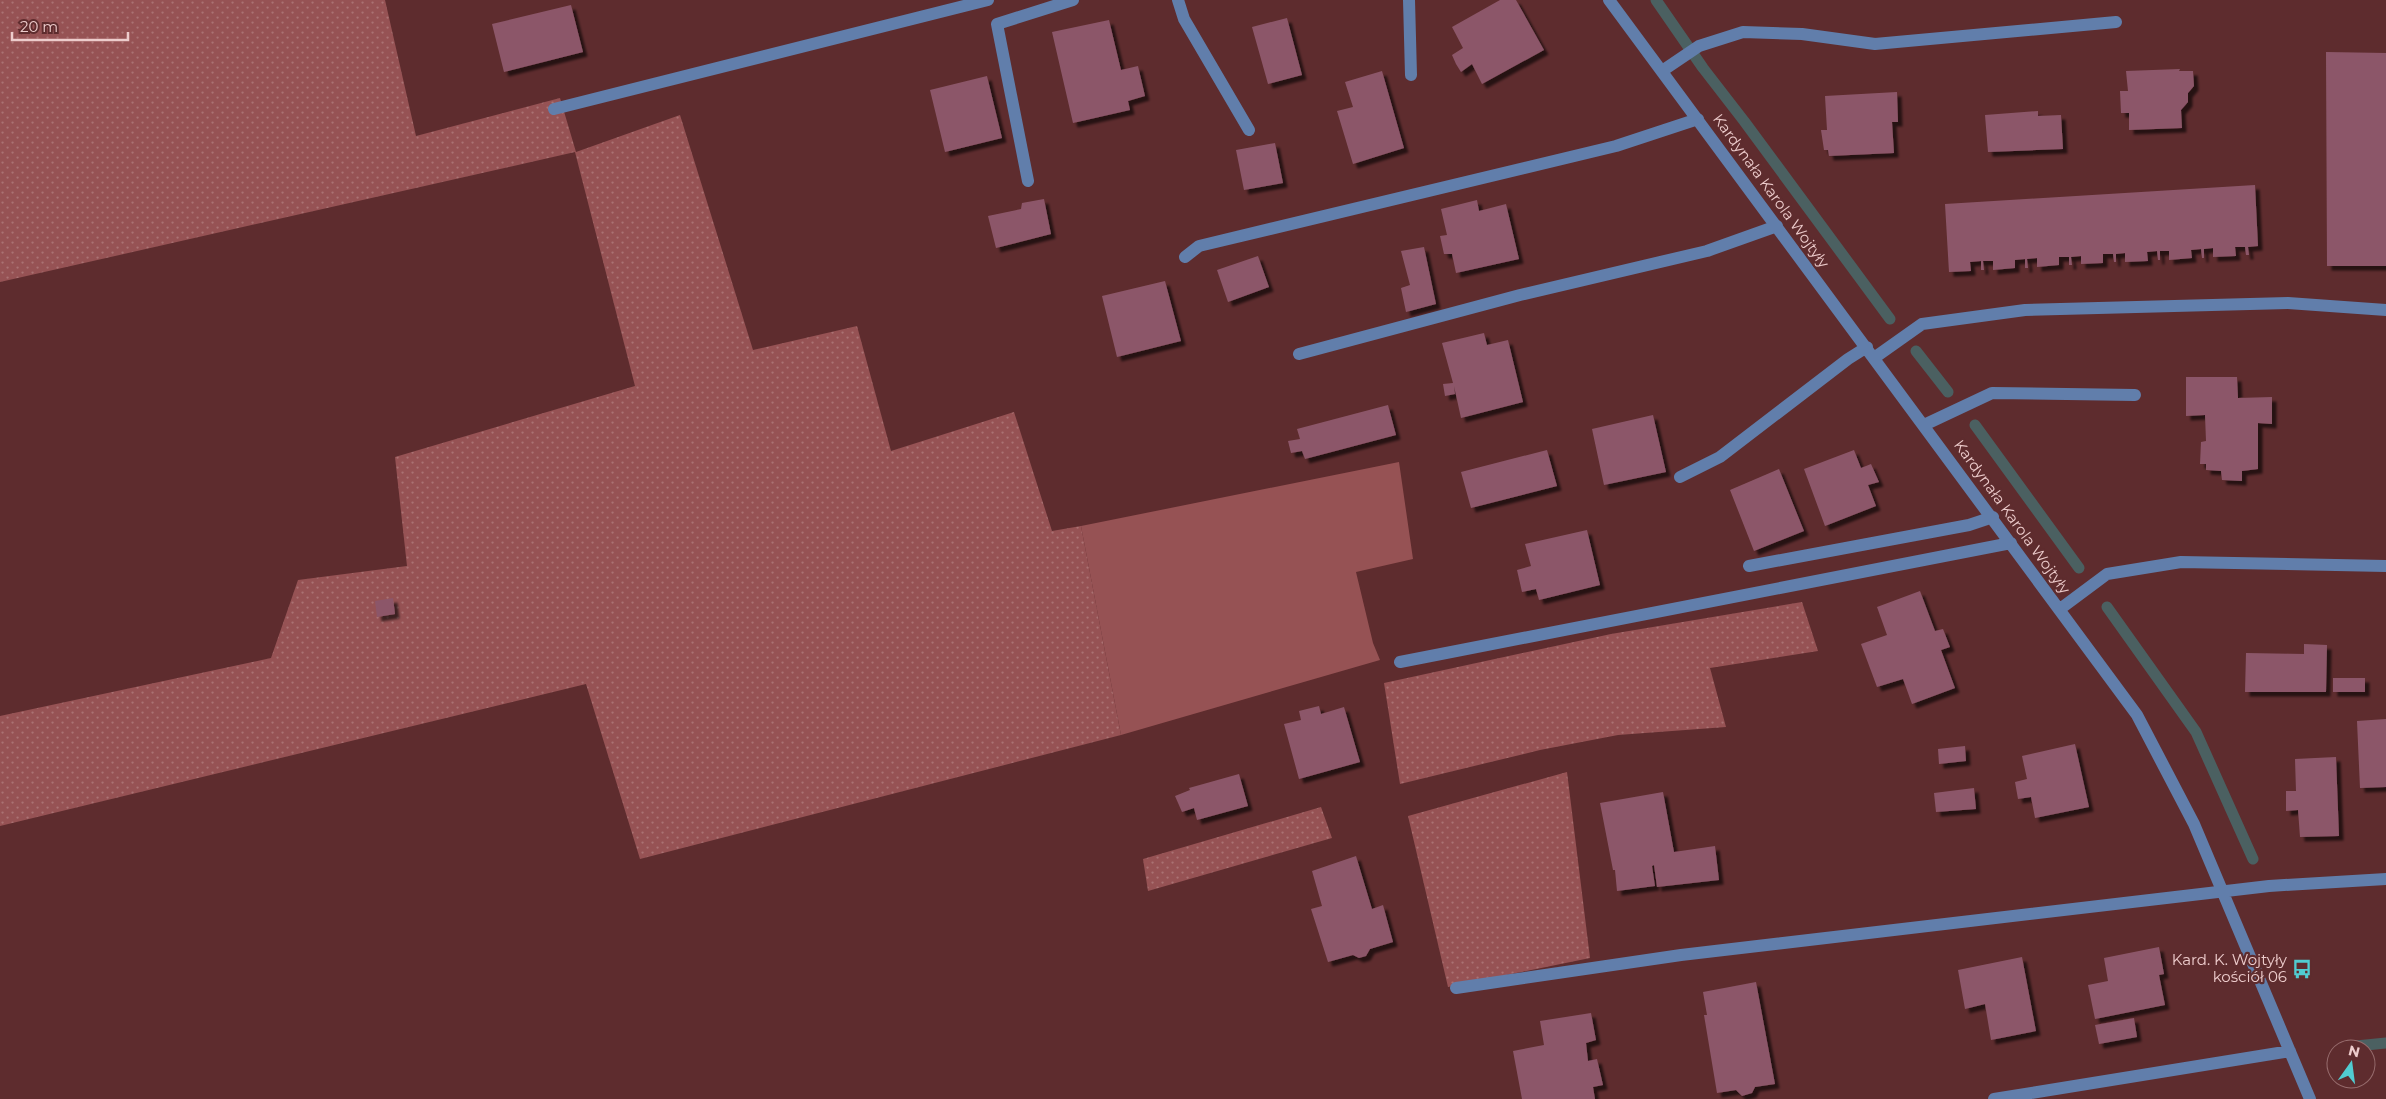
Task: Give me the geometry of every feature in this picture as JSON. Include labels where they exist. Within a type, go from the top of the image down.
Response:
[{"type":"street","points":[[554,109],[988,0]]},
{"type":"street","points":[[1028,180],[997,24],[1073,0]]},
{"type":"street","points":[[1178,0],[1184,19],[1249,130]]},
{"type":"street","points":[[1409,0],[1411,75]]},
{"type":"street","name":"Kardynała Karola Wojtyły","points":[[1610,0],[1993,517],[2137,715],[2176,785],[2224,892],[2310,1099]]},
{"type":"street","points":[[1662,71],[1699,46],[1743,32],[1802,34],[1875,44],[2116,22]]},
{"type":"street","points":[[1185,257],[1199,246],[1616,146],[1698,119]]},
{"type":"street","points":[[1299,354],[1520,295],[1707,250],[1777,226]]},
{"type":"street","points":[[1680,478],[1720,457],[1848,359],[1870,352],[1922,324],[2025,310],[2288,303],[2386,310]]},
{"type":"street","points":[[1924,425],[1992,393],[2135,395]]},
{"type":"street","points":[[1749,566],[1969,525],[1993,517]]},
{"type":"street","points":[[1400,662],[2011,543]]},
{"type":"street","points":[[2060,609],[2108,574],[2181,562],[2386,566]]},
{"type":"street","points":[[1456,988],[1682,955],[2269,886],[2386,880]]},
{"type":"street","points":[[1994,1099],[2290,1051]]},
{"type":"shaded area","points":[[0,0],[385,0],[416,136],[560,98],[576,152],[680,115],[753,350],[857,326],[891,451],[1014,412],[1052,531],[1081,526],[1121,735],[640,859],[586,684],[0,826],[0,716],[271,658],[298,580],[407,566],[395,457],[635,386],[575,152],[0,282]]},
{"type":"shaded area","points":[[1399,462],[1413,559],[1356,572],[1373,643],[1380,660],[1121,735],[1081,526]]},
{"type":"shaded area","points":[[1802,602],[1818,651],[1710,668],[1726,727],[1618,735],[1540,750],[1400,784],[1384,683],[1611,634]]},
{"type":"shaded area","points":[[1567,772],[1590,958],[1448,987],[1408,816]]},
{"type":"shaded area","points":[[1321,807],[1332,838],[1148,891],[1143,859]]},
{"type":"building","points":[[1500,0],[1516,0],[1544,50],[1482,84],[1472,64],[1461,72],[1456,64],[1452,55],[1463,48],[1452,27]]},
{"type":"building","points":[[571,5],[583,52],[504,72],[492,24]]},
{"type":"building","points":[[1287,18],[1302,75],[1268,84],[1252,27]]},
{"type":"building","points":[[1109,20],[1121,70],[1138,66],[1145,96],[1128,101],[1130,110],[1073,123],[1052,32]]},
{"type":"building","points":[[2326,52],[2386,53],[2386,266],[2327,266]]},
{"type":"building","points":[[2180,69],[2179,71],[2193,71],[2194,86],[2188,93],[2188,102],[2181,110],[2182,128],[2129,130],[2129,113],[2121,113],[2120,91],[2128,91],[2126,71]]},
{"type":"building","points":[[1382,71],[1404,148],[1353,164],[1337,111],[1353,107],[1345,82]]},
{"type":"building","points":[[987,76],[1002,138],[945,152],[930,90]]},
{"type":"building","points":[[1897,92],[1898,122],[1892,122],[1894,153],[1829,156],[1828,150],[1824,150],[1821,130],[1827,130],[1825,96]]},
{"type":"building","points":[[2038,111],[2038,116],[2061,115],[2063,149],[1988,152],[1985,115]]},
{"type":"building","points":[[1275,143],[1283,183],[1244,190],[1236,150]]},
{"type":"building","points":[[2255,185],[2258,246],[2248,247],[2249,255],[2246,255],[2245,247],[2235,247],[2236,256],[2213,257],[2213,248],[2204,249],[2204,258],[2202,258],[2201,249],[2191,250],[2192,258],[2169,260],[2169,251],[2160,251],[2160,260],[2158,260],[2157,251],[2147,252],[2148,261],[2125,262],[2125,253],[2116,254],[2116,262],[2114,262],[2113,254],[2103,254],[2103,263],[2081,264],[2081,256],[2071,257],[2072,265],[2069,265],[2069,257],[2059,257],[2059,265],[2037,267],[2037,258],[2027,259],[2028,268],[2025,268],[2025,259],[2015,260],[2015,268],[1993,270],[1993,261],[1983,261],[1984,270],[1981,270],[1981,261],[1970,262],[1971,271],[1949,272],[1945,204]]},
{"type":"building","points":[[1044,199],[1051,234],[996,248],[988,216],[1021,209],[1022,203]]},
{"type":"building","points":[[1477,200],[1479,211],[1506,204],[1519,259],[1456,273],[1452,254],[1444,254],[1440,236],[1447,235],[1441,209]]},
{"type":"building","points":[[1424,247],[1436,304],[1406,312],[1401,288],[1410,285],[1401,251]]},
{"type":"building","points":[[1258,256],[1269,287],[1228,302],[1217,270]]},
{"type":"building","points":[[1165,281],[1181,341],[1117,357],[1102,296]]},
{"type":"building","points":[[1484,333],[1487,345],[1508,340],[1523,402],[1461,418],[1454,386],[1455,394],[1445,396],[1443,384],[1453,383],[1442,343]]},
{"type":"building","points":[[2186,377],[2237,377],[2238,398],[2272,397],[2272,424],[2258,423],[2258,469],[2242,471],[2242,481],[2222,480],[2221,471],[2206,470],[2206,464],[2200,464],[2201,442],[2206,441],[2205,415],[2186,416]]},
{"type":"building","points":[[1388,405],[1396,435],[1305,459],[1302,451],[1291,453],[1288,441],[1300,439],[1297,429]]},
{"type":"building","points":[[1653,415],[1666,472],[1604,485],[1592,429]]},
{"type":"building","points":[[1547,450],[1557,486],[1471,508],[1461,472]]},
{"type":"building","points":[[1854,450],[1861,468],[1871,464],[1879,482],[1868,485],[1876,506],[1825,526],[1804,469]]},
{"type":"building","points":[[1779,469],[1804,531],[1754,551],[1730,490]]},
{"type":"building","points":[[1587,530],[1600,585],[1539,600],[1536,589],[1522,592],[1517,570],[1531,566],[1525,544]]},
{"type":"building","points":[[1920,591],[1935,631],[1943,629],[1950,647],[1941,650],[1955,688],[1912,704],[1903,679],[1877,687],[1861,644],[1887,635],[1877,607]]},
{"type":"building","points":[[393,598],[395,614],[377,617],[375,601]]},
{"type":"building","points":[[2304,644],[2327,645],[2326,692],[2245,692],[2246,653],[2304,654]]},
{"type":"building","points":[[2333,678],[2365,678],[2365,692],[2333,692]]},
{"type":"building","points":[[1319,706],[1321,714],[1344,707],[1360,762],[1299,779],[1284,724],[1301,720],[1299,711]]},
{"type":"building","points":[[2386,719],[2386,787],[2360,788],[2357,721]]},
{"type":"building","points":[[2075,744],[2089,807],[2035,818],[2031,797],[2018,799],[2015,782],[2027,779],[2022,756]]},
{"type":"building","points":[[1965,746],[1966,761],[1939,764],[1938,749]]},
{"type":"building","points":[[2336,757],[2339,836],[2300,837],[2298,810],[2286,811],[2286,791],[2296,791],[2295,759]]},
{"type":"building","points":[[1239,774],[1248,806],[1197,820],[1194,808],[1182,812],[1175,796],[1190,790],[1189,788]]},
{"type":"building","points":[[1974,788],[1976,809],[1936,812],[1934,793]]},
{"type":"building","points":[[1663,792],[1674,852],[1715,846],[1719,880],[1657,887],[1654,865],[1652,866],[1655,886],[1617,891],[1615,870],[1613,870],[1600,803]]},
{"type":"building","points":[[1356,856],[1372,909],[1383,905],[1393,942],[1370,949],[1366,956],[1359,958],[1353,955],[1328,962],[1311,909],[1322,906],[1312,871]]},
{"type":"building","points":[[2159,947],[2164,974],[2159,975],[2165,1005],[2095,1019],[2088,985],[2108,981],[2104,958]]},
{"type":"building","points":[[2022,957],[2036,1031],[1991,1040],[1985,1004],[1965,1009],[1958,970]]},
{"type":"building","points":[[1756,982],[1775,1084],[1755,1087],[1752,1093],[1742,1096],[1736,1090],[1717,1093],[1704,1015],[1707,1015],[1703,992]]},
{"type":"building","points":[[1591,1013],[1596,1040],[1586,1043],[1588,1061],[1597,1059],[1603,1085],[1593,1087],[1595,1099],[1522,1099],[1513,1051],[1544,1045],[1540,1021]]},
{"type":"building","points":[[2134,1018],[2137,1037],[2099,1044],[2095,1025]]},
{"type":"waterway","points":[[1656,0],[1703,68],[1890,319]]},
{"type":"waterway","points":[[1916,351],[1948,392]]},
{"type":"waterway","points":[[1975,425],[2079,568]]},
{"type":"waterway","points":[[2107,607],[2196,732],[2253,859]]},
{"type":"waterway","points":[[2376,1044],[2386,1043]]},
{"type":"place","name":"Kard. K. Wojtyły kościół 06","points":[[2302,969]]}]
